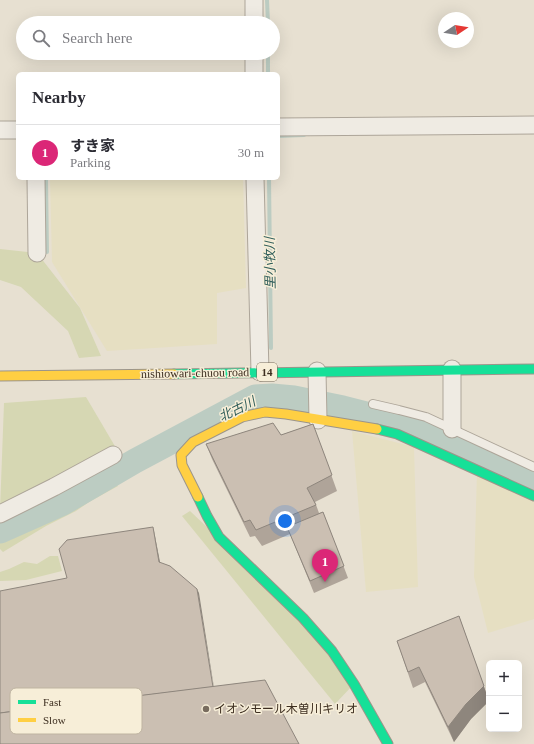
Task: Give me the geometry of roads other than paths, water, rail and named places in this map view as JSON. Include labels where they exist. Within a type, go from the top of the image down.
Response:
[{"type":"street","points":[[254,0],[254,16]]},
{"type":"street","points":[[254,60],[254,72]]},
{"type":"street","points":[[280,127],[534,125]]},
{"type":"street","points":[[0,130],[16,130]]},
{"type":"street","points":[[36,180],[37,253]]},
{"type":"street","points":[[255,180],[260,372]]},
{"type":"street","points":[[452,369],[452,429]]},
{"type":"street","name":"nishiowari-chuou road","points":[[0,376],[534,369]]},
{"type":"street","points":[[317,371],[318,417]]},
{"type":"street","points":[[388,744],[354,684],[332,651],[304,618],[219,537],[182,465],[181,454],[193,442],[242,417],[253,414],[265,412],[318,417],[397,434],[534,496]]},
{"type":"street","points":[[0,514],[113,455]]},
{"type":"lane","points":[[373,404],[426,417],[534,467]]},
{"type":"waterway","name":"里小牧川","points":[[267,0],[268,16]]},
{"type":"waterway","name":"里小牧川","points":[[268,60],[268,72]]},
{"type":"waterway","points":[[280,136],[304,135]]},
{"type":"waterway","points":[[46,180],[47,252]]},
{"type":"waterway","name":"里小牧川","points":[[269,180],[271,348]]},
{"type":"waterway","name":"北古川","points":[[0,531],[63,503],[135,461],[255,397],[272,396],[294,398],[343,408],[439,434],[534,479]]},
{"type":"place","name":"すき家","points":[[325,582]]},
{"type":"place","name":"イオンモール木曽川キリオ","points":[[206,709]]}]
